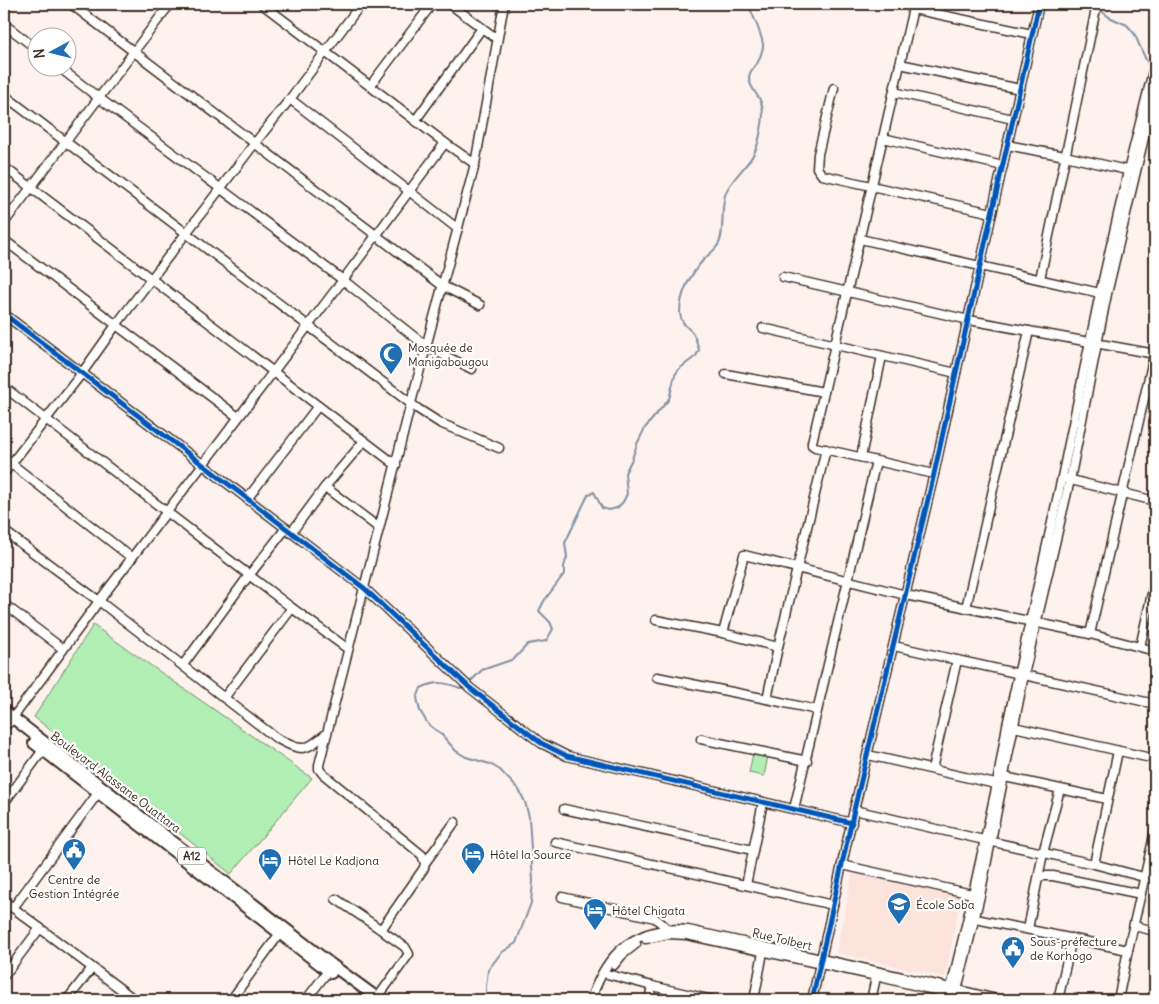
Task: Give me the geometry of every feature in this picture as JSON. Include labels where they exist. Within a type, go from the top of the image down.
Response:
[{"type":"main road","name":"Boulevard Alassane Ouattara","points":[[4,711],[8,720],[43,750],[100,790]]},
{"type":"main road","name":"Boulevard Alassane Ouattara","points":[[8,720],[330,968],[375,1000]]},
{"type":"street","points":[[71,4],[443,286],[480,305]]},
{"type":"street","points":[[262,4],[445,144],[475,164]]},
{"type":"street","points":[[370,86],[432,4]]},
{"type":"street","points":[[450,4],[497,39]]},
{"type":"street","points":[[425,863],[422,855],[323,774],[320,769],[320,759],[411,403],[475,164],[504,4]]},
{"type":"street","points":[[812,1000],[854,810],[934,474],[1039,4]]},
{"type":"street","points":[[1040,279],[1097,4]]},
{"type":"street","points":[[4,223],[168,5]]},
{"type":"street","points":[[4,473],[290,99],[358,5]]},
{"type":"street","points":[[934,474],[815,447],[812,445],[812,442],[914,6],[1032,34]]},
{"type":"street","points":[[4,24],[28,42]]},
{"type":"street","points":[[415,121],[482,28]]},
{"type":"street","points":[[1034,622],[1062,477],[1155,63]]},
{"type":"street","points":[[900,64],[1020,89]]},
{"type":"street","points":[[73,78],[343,280],[427,347],[472,369]]},
{"type":"street","points":[[834,88],[818,154],[817,168],[822,175],[992,213]]},
{"type":"street","points":[[1001,780],[1007,725],[1070,480],[1100,293],[1155,90]]},
{"type":"street","points":[[894,92],[1013,119]]},
{"type":"street","points":[[4,95],[411,403],[440,423],[499,448]]},
{"type":"street","points":[[290,99],[458,229]]},
{"type":"street","points":[[883,138],[1003,166]]},
{"type":"street","points":[[8,720],[445,144]]},
{"type":"street","points":[[1007,145],[1132,172]]},
{"type":"street","points":[[4,167],[396,465]]},
{"type":"street","points":[[860,239],[1100,293]]},
{"type":"street","points":[[4,240],[238,418]]},
{"type":"street","points":[[783,277],[968,320],[1155,353],[1090,634]]},
{"type":"street","points":[[4,314],[364,588],[462,681],[541,743],[568,756],[852,823]]},
{"type":"street","points":[[763,328],[956,373]]},
{"type":"street","points":[[966,608],[1028,331]]},
{"type":"street","points":[[861,457],[882,356]]},
{"type":"street","points":[[726,374],[824,392]]},
{"type":"street","points":[[4,387],[348,649]]},
{"type":"street","points":[[247,499],[318,406]]},
{"type":"street","points":[[183,665],[250,575],[364,441]]},
{"type":"street","points":[[767,698],[826,449]]},
{"type":"street","points":[[4,458],[132,558]]},
{"type":"street","points":[[794,809],[807,761],[817,710],[876,461]]},
{"type":"street","points":[[1062,477],[1155,501]]},
{"type":"street","points":[[325,487],[379,528]]},
{"type":"street","points":[[4,531],[99,601],[276,738],[293,747],[302,748],[312,746],[327,733]]},
{"type":"street","points":[[723,633],[744,555],[906,595],[1090,634],[1155,651]]},
{"type":"street","points":[[1140,647],[1155,580]]},
{"type":"street","points":[[4,604],[63,649]]},
{"type":"street","points":[[224,698],[292,608]]},
{"type":"street","points":[[656,620],[723,633],[778,647]]},
{"type":"street","points":[[894,646],[1155,704]]},
{"type":"street","points":[[932,769],[956,660]]},
{"type":"street","points":[[953,995],[1014,727],[1021,675]]},
{"type":"street","points":[[657,677],[767,698],[817,710]]},
{"type":"street","points":[[1014,727],[1155,759]]},
{"type":"street","points":[[701,739],[807,761]]},
{"type":"street","points":[[4,803],[43,750]]},
{"type":"street","points":[[1094,864],[1118,751]]},
{"type":"street","points":[[868,755],[932,769],[1060,789],[1107,799]]},
{"type":"street","points":[[1028,929],[1043,853],[1060,789]]},
{"type":"street","points":[[13,908],[100,790]]},
{"type":"street","points":[[746,885],[763,802]]},
{"type":"street","points":[[564,809],[754,850]]},
{"type":"street","points":[[854,810],[1094,864],[1155,880]]},
{"type":"street","points":[[383,931],[383,927],[454,822]]},
{"type":"street","points":[[1118,1000],[1155,831]]},
{"type":"street","points":[[971,918],[972,894],[987,841]]},
{"type":"street","points":[[555,842],[834,905]]},
{"type":"street","points":[[842,865],[972,894]]},
{"type":"street","points":[[1039,876],[1053,876],[1141,894]]},
{"type":"street","points":[[562,897],[655,918],[668,929]]},
{"type":"street","points":[[336,899],[408,950],[409,954],[375,1000]]},
{"type":"street","points":[[4,900],[135,1000]]},
{"type":"street","points":[[971,918],[1128,950]]},
{"type":"street","points":[[1134,926],[1155,931]]},
{"type":"street","points":[[4,976],[40,928]]},
{"type":"street","name":"Rue Tolbert","points":[[590,1000],[603,972],[621,948],[648,933],[668,929],[688,930],[877,974],[975,1000]]},
{"type":"street","points":[[231,1000],[282,931]]},
{"type":"street","name":"Rue Tolbert","points":[[595,1000],[607,974],[618,959],[630,948],[649,938],[668,934],[687,935],[763,952],[821,962]]},
{"type":"street","points":[[1058,1000],[1072,938]]},
{"type":"street","points":[[754,1000],[763,952]]},
{"type":"street","points":[[67,1000],[92,968]]},
{"type":"street","points":[[306,1000],[330,968]]},
{"type":"street","points":[[607,974],[701,999],[713,1000]]},
{"type":"street","points":[[871,1000],[877,974]]},
{"type":"street","points":[[649,1000],[652,986]]},
{"type":"street","name":"Rue Tolbert","points":[[953,995],[1000,1000]]},
{"type":"shaded area","name":"École Soba","points":[[853,872],[961,896],[945,977],[836,953]]},
{"type":"green space","points":[[93,625],[312,778],[231,874],[34,717]]},
{"type":"green space","points":[[753,753],[768,756],[764,776],[749,773]]},
{"type":"waterway","points":[[469,683],[482,670],[514,659],[528,644],[546,641],[553,629],[550,622],[539,611],[564,574],[567,557],[565,543],[588,495],[594,492],[602,508],[609,510],[617,508],[623,502],[627,494],[625,473],[637,444],[645,428],[669,399],[675,375],[679,369],[696,356],[699,350],[693,334],[681,319],[680,306],[682,298],[687,284],[695,271],[718,245],[722,233],[723,203],[727,190],[750,160],[757,147],[762,123],[761,103],[751,86],[749,75],[758,62],[763,44],[750,4]]},
{"type":"waterway","points":[[1100,10],[1109,17],[1127,25],[1134,33],[1146,60],[1152,68]]},
{"type":"waterway","points":[[464,687],[460,688],[440,683],[421,688],[417,698],[420,711],[428,724],[442,735],[456,751],[466,757],[490,764],[500,770],[519,790],[529,817],[533,881],[531,903],[516,943],[501,953],[488,970],[486,1000]]},
{"type":"cycle path","points":[[812,1000],[854,810],[934,474],[1039,4]]},
{"type":"cycle path","points":[[4,314],[364,588],[470,688],[541,743],[567,756],[852,823]]},
{"type":"place","name":"Mosquée de Manigabougou","points":[[391,375]]},
{"type":"place","name":"Centre de Gestion Intégrée","points":[[74,871]]},
{"type":"place","name":"Hôtel la Source","points":[[473,875]]},
{"type":"place","name":"Hôtel Le Kadjona","points":[[270,881]]},
{"type":"place","name":"École Soba","points":[[899,925]]},
{"type":"place","name":"Hôtel Chigata","points":[[595,931]]},
{"type":"place","name":"Sous-préfecture de Korhogo","points":[[1013,969]]}]
